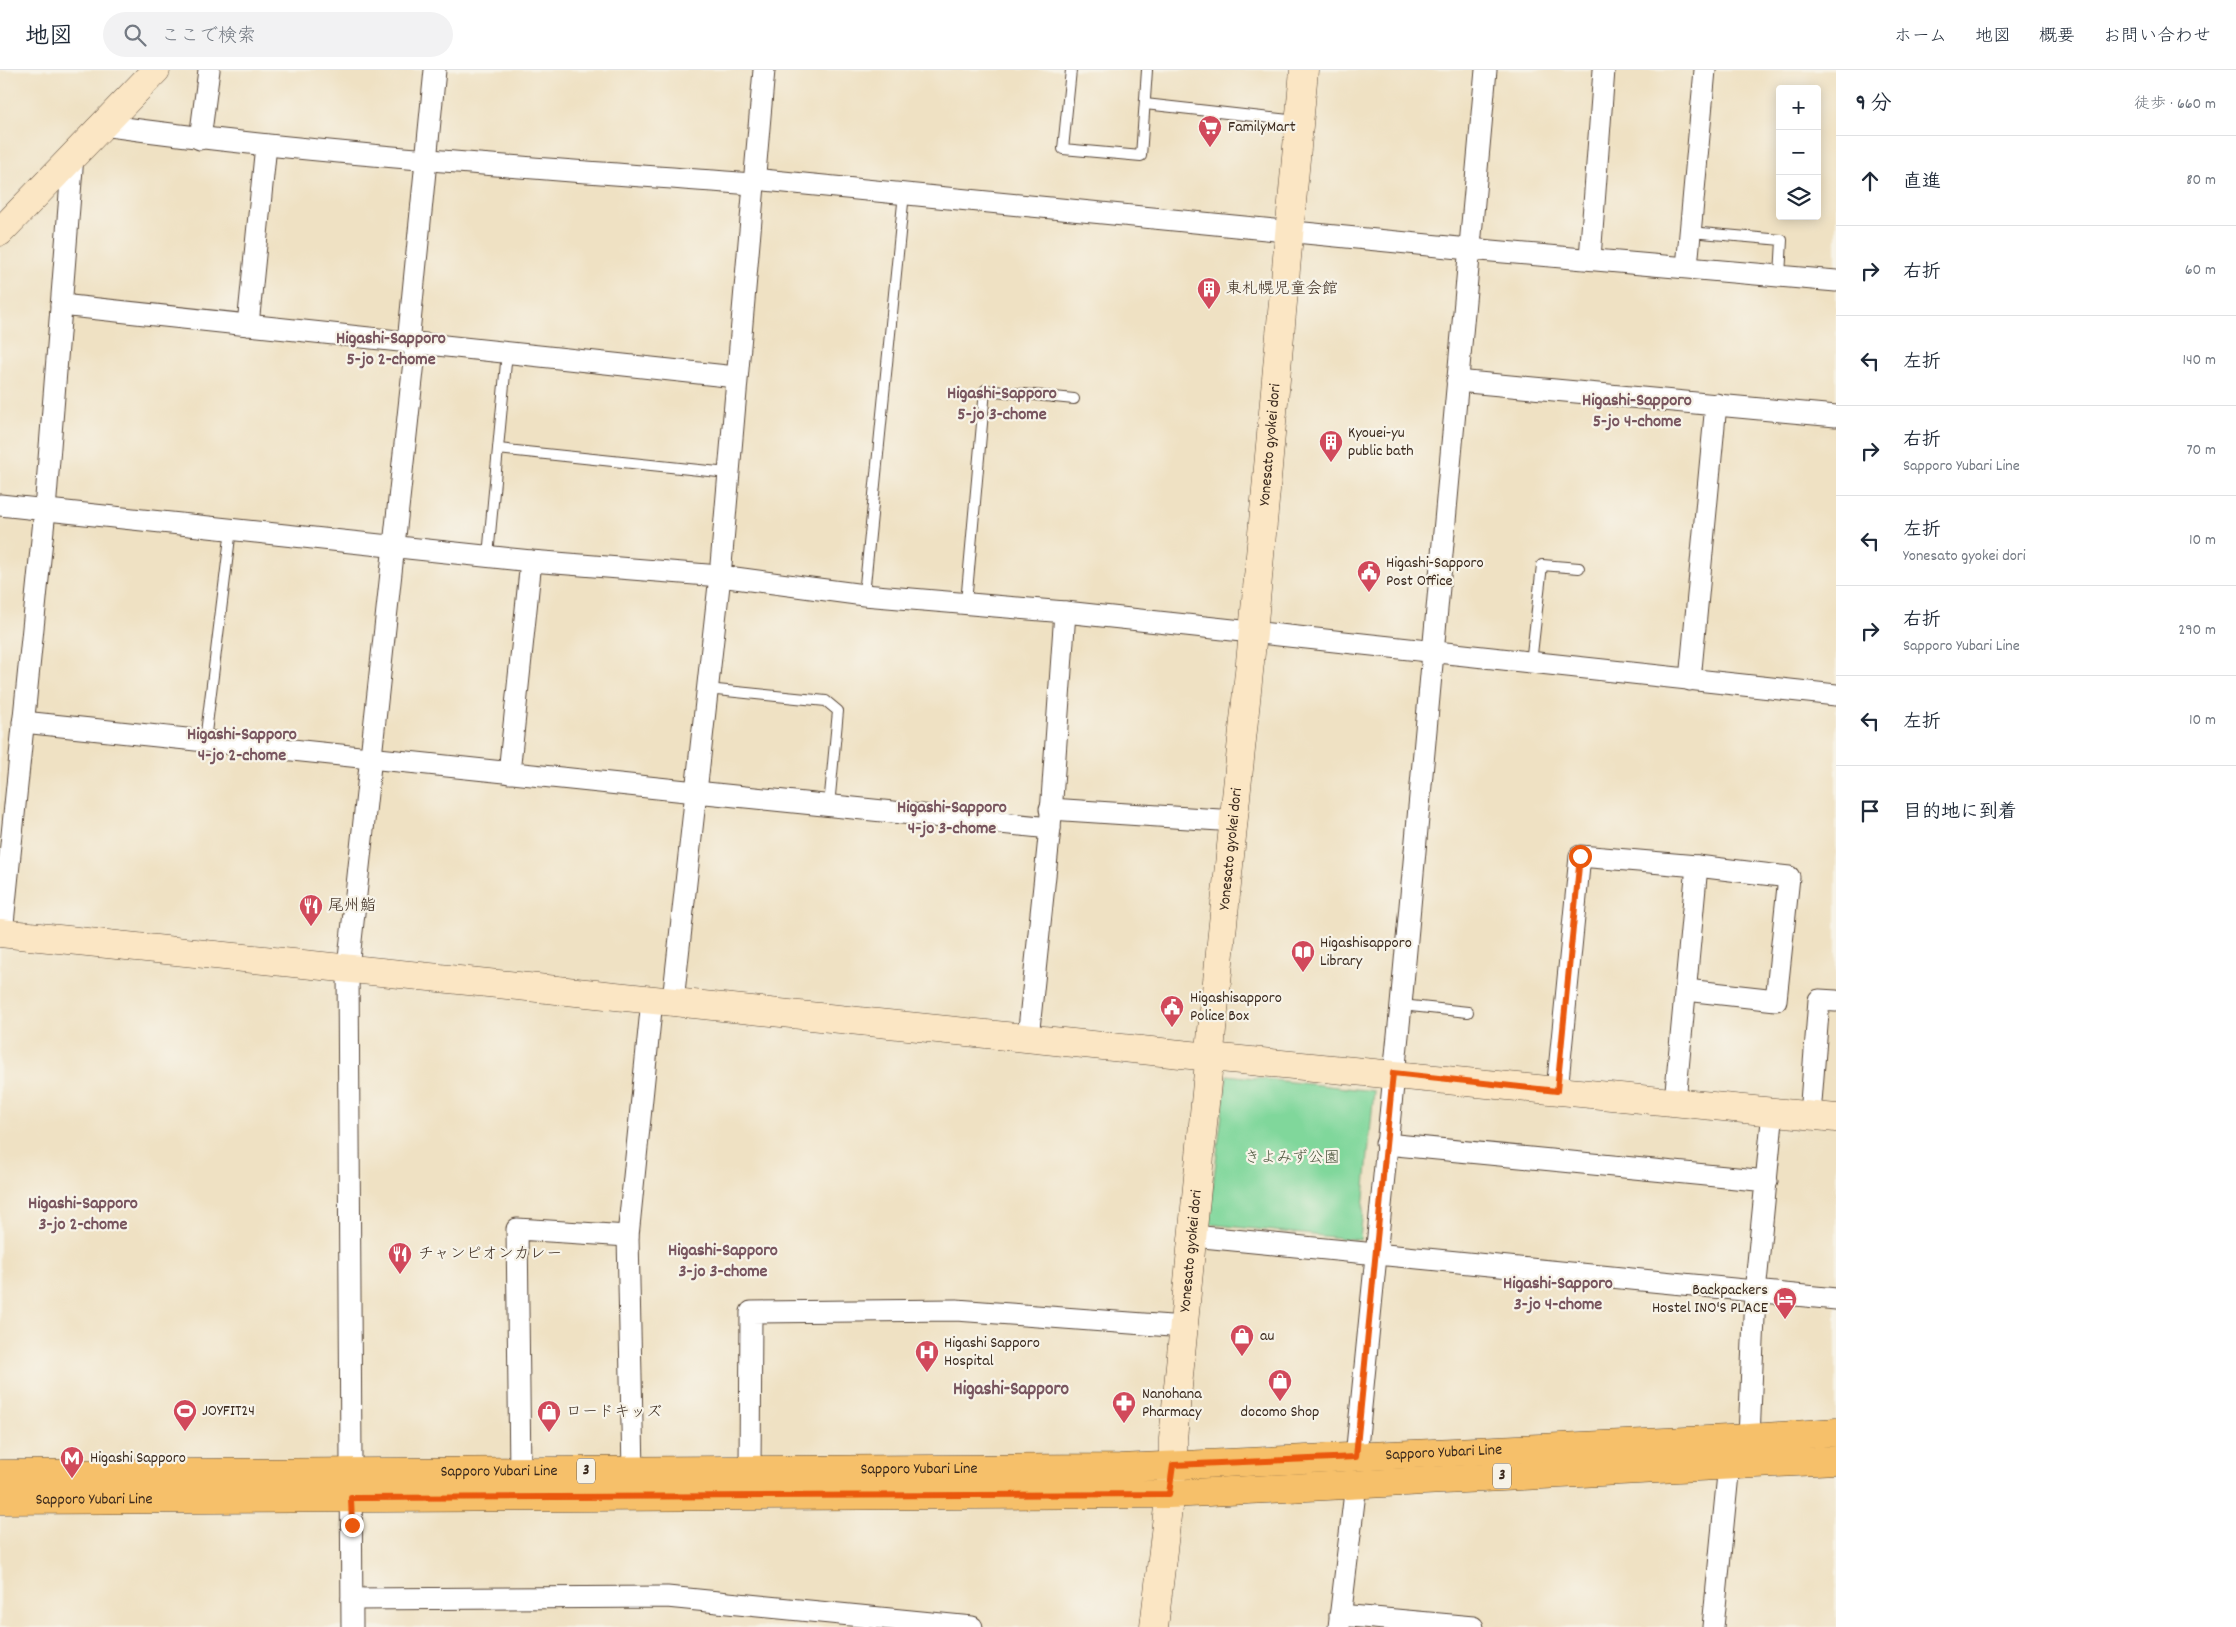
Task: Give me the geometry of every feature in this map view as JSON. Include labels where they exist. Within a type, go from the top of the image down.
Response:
[{"type":"main road","name":"Sapporo Yubari Line","points":[[0,1474],[351,1485],[1169,1494],[1356,1471],[1836,1432]]},
{"type":"main road","name":"Sapporo Yubari Line","points":[[0,1500],[351,1485],[520,1472],[1110,1468],[1173,1465],[1356,1471],[1728,1464],[1836,1460]]},
{"type":"street","points":[[0,232],[156,70]]},
{"type":"street","points":[[200,139],[209,70]]},
{"type":"street","points":[[352,1627],[348,968],[393,546],[435,70]]},
{"type":"street","points":[[633,1471],[628,1236],[662,1000],[696,792],[720,576],[764,70]]},
{"type":"street","name":"Yonesato gyokei dori","points":[[1154,1627],[1173,1465],[1173,1439],[1253,633],[1304,70]]},
{"type":"street","points":[[1473,1627],[1340,1621],[1401,1005],[1456,381],[1486,70]]},
{"type":"street","points":[[1590,258],[1604,70]]},
{"type":"street","points":[[1687,267],[1705,70]]},
{"type":"street","points":[[102,125],[200,139],[266,145],[427,159],[904,193],[1469,249],[1590,258],[1836,281]]},
{"type":"street","points":[[248,325],[266,145]]},
{"type":"street","points":[[73,156],[45,510],[1,933],[1210,1057],[1393,1073],[1557,1091],[1823,1116],[1819,1000],[1836,1001]]},
{"type":"street","points":[[61,305],[736,377]]},
{"type":"street","points":[[1456,381],[1836,416]]},
{"type":"street","points":[[1690,680],[1716,404]]},
{"type":"street","points":[[0,505],[488,556],[720,576],[864,595],[1065,612],[1836,695]]},
{"type":"street","points":[[509,773],[532,560]]},
{"type":"street","points":[[1028,1038],[1050,818],[1065,612]]},
{"type":"street","points":[[24,722],[829,806],[1050,818],[1235,821]]},
{"type":"street","points":[[1557,1091],[1580,856],[1698,866],[1789,877],[1776,1000],[1686,990]]},
{"type":"street","points":[[1675,1101],[1698,866]]},
{"type":"street","points":[[1749,1438],[1755,1293],[1773,1111]]},
{"type":"street","points":[[1386,1144],[1767,1180]]},
{"type":"street","points":[[520,1472],[517,1228],[628,1236]]},
{"type":"street","points":[[1193,1236],[1755,1293],[1836,1299]]},
{"type":"street","points":[[750,1470],[751,1312],[956,1310],[1184,1327]]},
{"type":"street","points":[[1713,1627],[1728,1464]]},
{"type":"street","points":[[352,1599],[667,1597],[972,1627]]},
{"type":"lane","points":[[1071,70],[1063,149],[1142,156],[1147,70]]},
{"type":"lane","points":[[1145,104],[1299,121]]},
{"type":"lane","points":[[864,595],[904,193]]},
{"type":"lane","points":[[1690,232],[1782,240],[1780,276]]},
{"type":"lane","points":[[488,556],[507,352]]},
{"type":"lane","points":[[966,604],[985,390],[1074,399]]},
{"type":"lane","points":[[498,449],[728,473]]},
{"type":"lane","points":[[205,741],[231,529]]},
{"type":"lane","points":[[1531,663],[1542,565],[1579,568]]},
{"type":"lane","points":[[707,689],[826,701],[838,711],[829,806]]},
{"type":"lane","points":[[1401,1005],[1468,1012]]},
{"type":"green space","name":"きよみず公園","points":[[1227,1075],[1374,1091],[1360,1240],[1208,1224]]},
{"type":"place","name":"FamilyMart","points":[[1210,148]]},
{"type":"place","name":"東札幌児童会館","points":[[1209,310]]},
{"type":"place","name":"Kyouei-yu public bath","points":[[1331,463]]},
{"type":"place","name":"Higashi-Sapporo Post Office","points":[[1369,593]]},
{"type":"place","name":"尾州鮨","points":[[311,927]]},
{"type":"place","name":"Higashisapporo Library","points":[[1303,973]]},
{"type":"place","name":"Higashisapporo Police Box","points":[[1172,1028]]},
{"type":"place","name":"チャンピオンカレー","points":[[400,1275]]},
{"type":"place","name":"Backpackers Hostel INO'S PLACE","points":[[1785,1320]]},
{"type":"place","name":"au","points":[[1242,1357]]},
{"type":"place","name":"Higashi Sapporo Hospital","points":[[927,1373]]},
{"type":"place","name":"docomo Shop","points":[[1280,1402]]},
{"type":"place","name":"Nanohana Pharmacy","points":[[1124,1424]]},
{"type":"place","name":"JOYFIT24","points":[[185,1432]]},
{"type":"place","name":"ロードキッズ","points":[[549,1433]]},
{"type":"place","name":"Higashi Sapporo","points":[[72,1479]]},
{"type":"district","name":"Higashi-Sapporo 5-jo 2-chome","points":[[391,349]]},
{"type":"district","name":"Higashi-Sapporo 5-jo 3-chome","points":[[1002,404]]},
{"type":"district","name":"Higashi-Sapporo 5-jo 4-chome","points":[[1637,411]]},
{"type":"district","name":"Higashi-Sapporo 4-jo 2-chome","points":[[242,745]]},
{"type":"district","name":"Higashi-Sapporo 4-jo 3-chome","points":[[952,818]]},
{"type":"district","name":"Higashi-Sapporo 3-jo 2-chome","points":[[83,1214]]},
{"type":"district","name":"Higashi-Sapporo 3-jo 3-chome","points":[[723,1261]]},
{"type":"district","name":"Higashi-Sapporo 3-jo 4-chome","points":[[1558,1294]]},
{"type":"district","name":"Higashi-Sapporo","points":[[1011,1390]]},
{"type":"route","points":[[352,1525],[351,1498],[1169,1494],[1173,1465],[1356,1457],[1393,1073],[1557,1091],[1580,856]]}]
